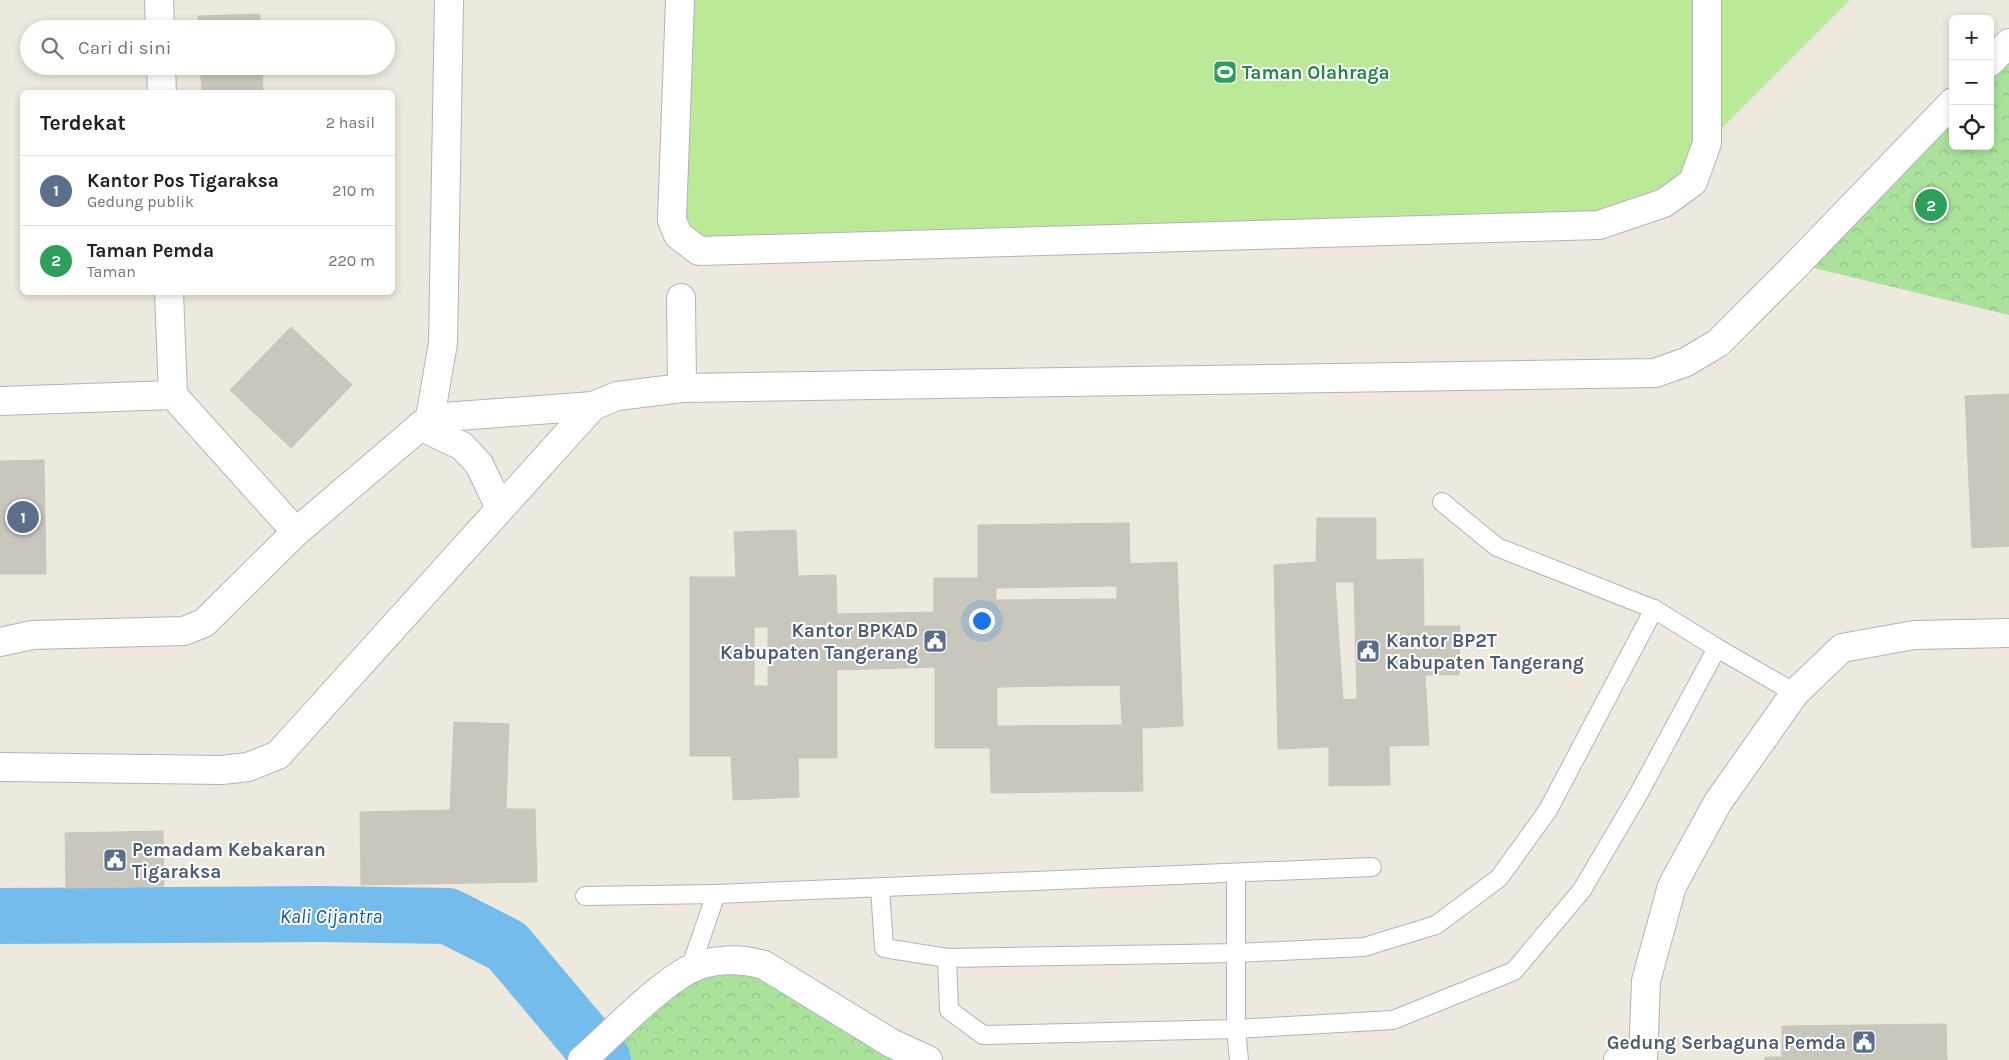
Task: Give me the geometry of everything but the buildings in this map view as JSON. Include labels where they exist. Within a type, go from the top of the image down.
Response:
[{"type":"street","points":[[159,0],[160,20]]},
{"type":"street","points":[[425,422],[443,343],[449,0]]},
{"type":"street","points":[[680,0],[672,220],[678,235],[699,251],[716,251],[1599,225],[1664,203],[1692,182],[1707,143],[1707,0]]},
{"type":"street","points":[[1992,60],[2009,43]]},
{"type":"street","points":[[162,75],[162,90]]},
{"type":"street","points":[[0,642],[32,635],[184,631],[196,628],[204,623],[296,532],[425,422],[593,406],[617,396],[682,388],[1655,373],[1686,362],[1718,343],[1950,105]]},
{"type":"street","points":[[170,295],[173,395],[296,532]]},
{"type":"street","points":[[681,298],[682,388]]},
{"type":"street","points":[[0,401],[173,395]]},
{"type":"street","points":[[0,767],[222,770],[248,767],[278,756],[593,406]]},
{"type":"street","points":[[425,422],[462,446],[479,464],[500,508]]},
{"type":"street","points":[[1634,1057],[1646,980],[1672,886],[1718,802],[1795,693],[1842,648],[1914,636],[2009,633]]},
{"type":"street","points":[[582,1060],[664,987],[690,969],[730,959],[747,960],[764,965],[888,1042],[928,1060]]},
{"type":"lane","points":[[1442,502],[1497,547],[1654,609],[1795,693]]},
{"type":"lane","points":[[880,888],[884,948],[947,958],[1237,953],[1364,947],[1436,925],[1499,878],[1548,810],[1654,609]]},
{"type":"lane","points":[[947,958],[949,1010],[983,1035],[1236,1029],[1393,1020],[1514,971],[1582,890],[1639,793],[1717,648]]},
{"type":"lane","points":[[585,896],[716,894],[880,888],[1372,867]]},
{"type":"lane","points":[[1236,874],[1236,1029],[1239,1060]]},
{"type":"lane","points":[[690,969],[716,894]]},
{"type":"green space","name":"Taman Olahraga","points":[[671,0],[1850,0],[1707,143],[1693,182],[1599,225],[716,251],[672,220]]},
{"type":"green space","points":[[2009,43],[2009,315],[1797,264],[1949,106],[1949,150],[1994,150],[1994,58]]},
{"type":"green space","points":[[730,959],[928,1060],[588,1060],[664,987]]},
{"type":"waterway","name":"Kali Cijantra","points":[[0,916],[319,914],[448,916],[507,946],[603,1060]]},
{"type":"place","name":"Taman Olahraga","points":[[1225,72]]},
{"type":"place","name":"Taman Pemda","points":[[1931,205]]},
{"type":"place","name":"Kantor Pos Tigaraksa","points":[[23,517]]},
{"type":"place","name":"Kantor BPKAD Kabupaten Tangerang","points":[[935,641]]},
{"type":"place","name":"Kantor BP2T Kabupaten Tangerang","points":[[1368,651]]},
{"type":"place","name":"Pemadam Kebakaran Tigaraksa","points":[[115,860]]},
{"type":"place","name":"Gedung Serbaguna Pemda","points":[[1864,1042]]}]
